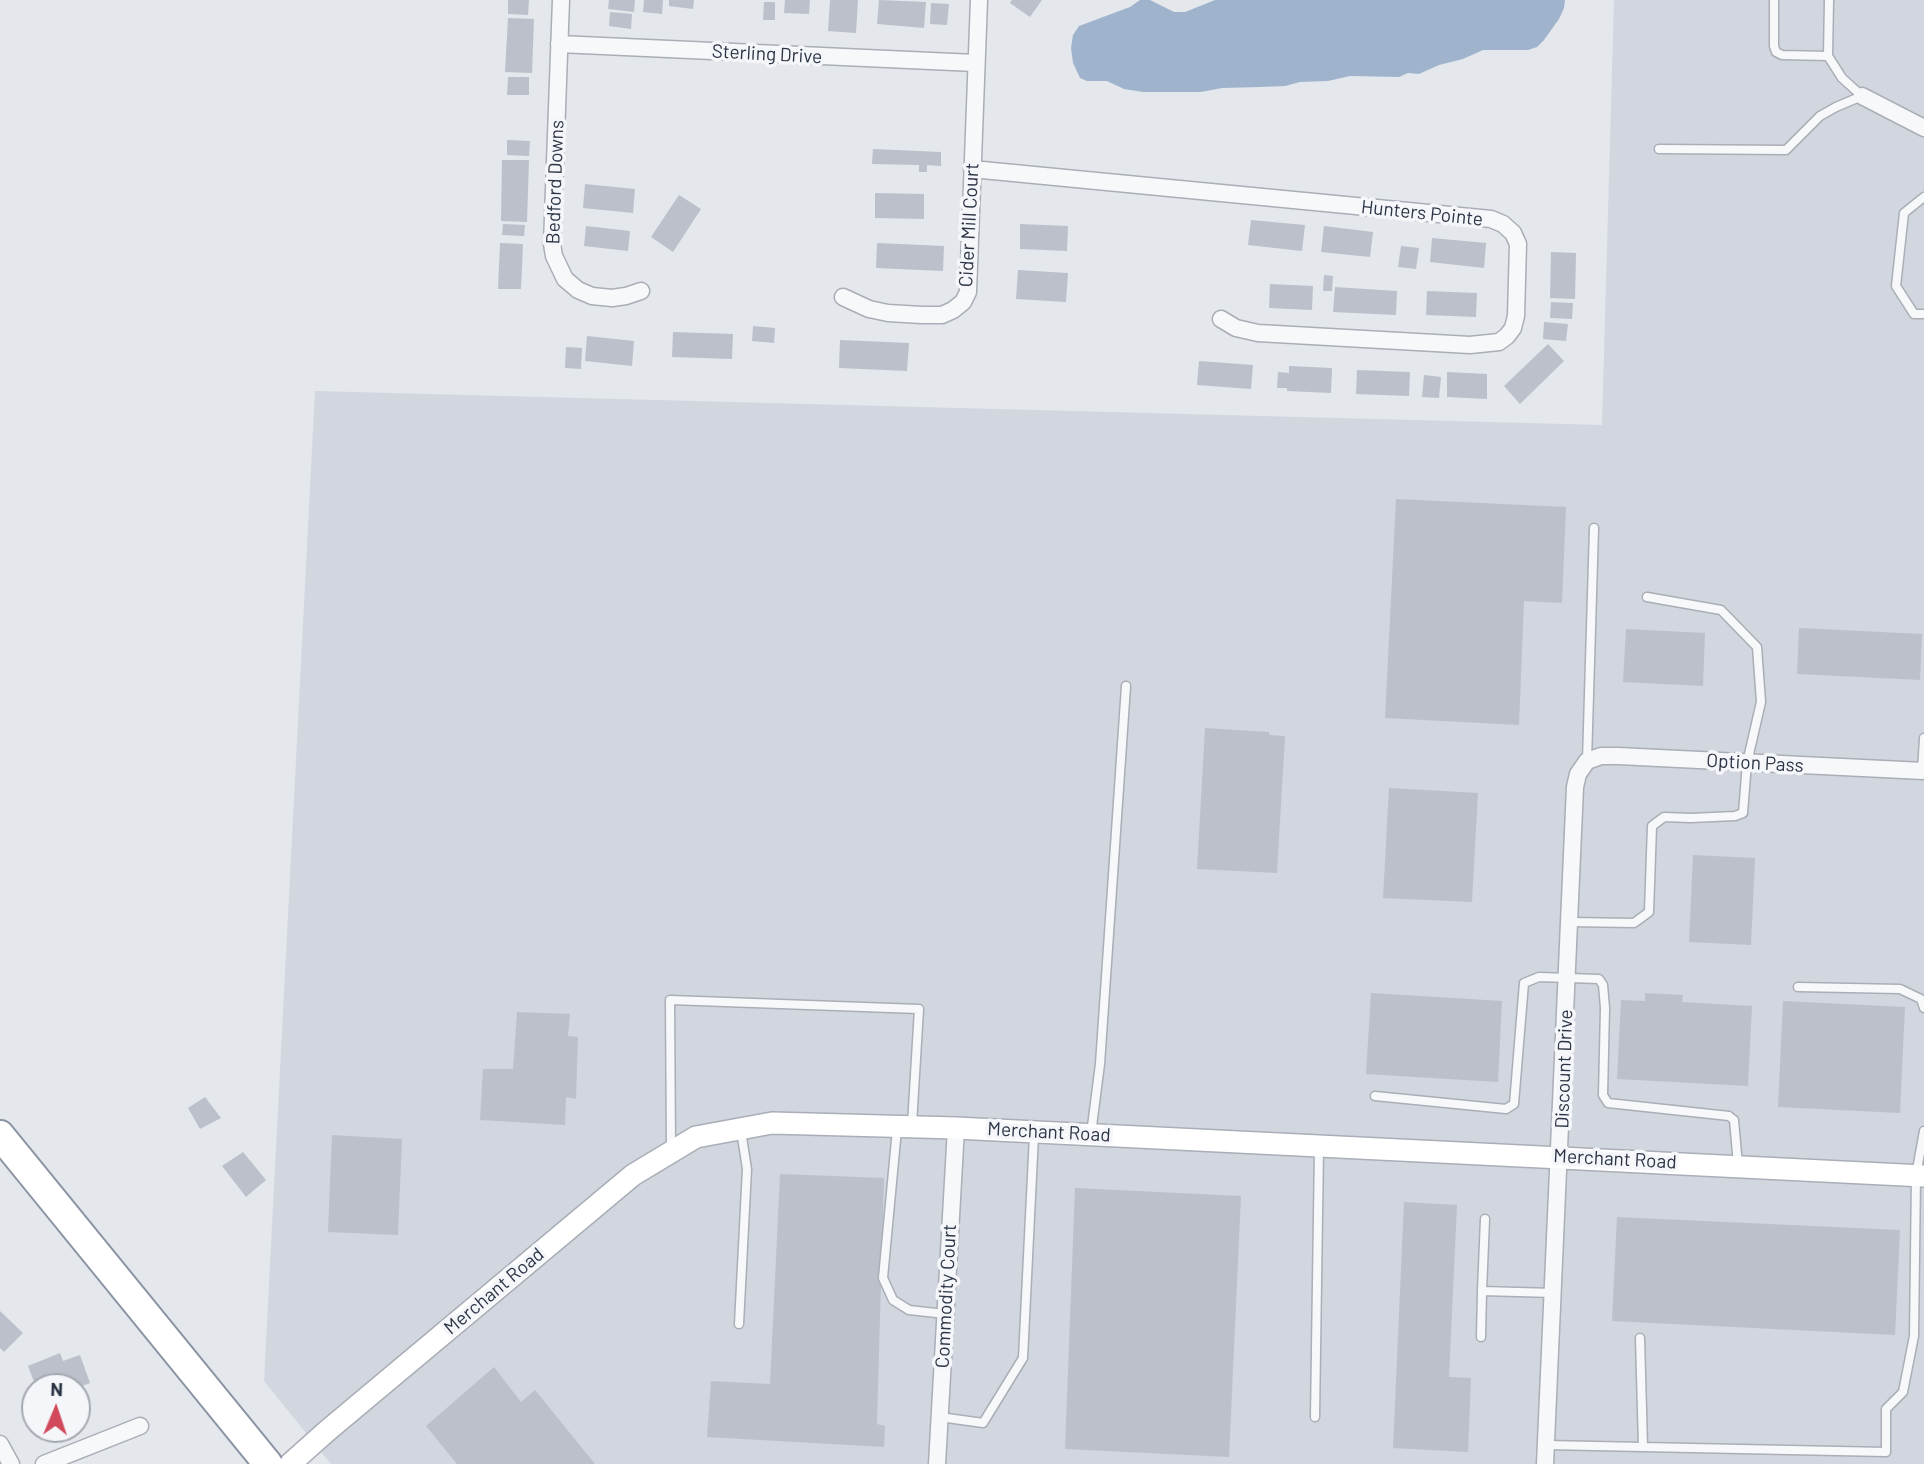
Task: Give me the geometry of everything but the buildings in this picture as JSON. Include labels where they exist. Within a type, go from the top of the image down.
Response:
[{"type":"highway","points":[[0,1135],[268,1464]]},
{"type":"street","name":"Bedford Downs","points":[[561,0],[552,244],[556,265],[565,279],[578,290],[592,296],[612,298],[641,291]]},
{"type":"street","name":"Cider Mill Court","points":[[843,297],[869,309],[922,315],[942,314],[953,310],[963,302],[968,292],[979,0]]},
{"type":"street","name":"Sterling Drive","points":[[559,44],[975,64]]},
{"type":"street","points":[[1862,96],[1924,128]]},
{"type":"street","name":"Hunters Pointe","points":[[972,169],[1491,219],[1503,224],[1513,233],[1518,244],[1516,316],[1513,328],[1507,337],[1499,342],[1470,345],[1258,334],[1236,328],[1221,318]]},
{"type":"street","name":"Option Pass","points":[[1587,761],[1601,756],[1618,756],[1923,771]]},
{"type":"street","name":"Discount Drive","points":[[1545,1464],[1575,787],[1578,774],[1587,761]]},
{"type":"street","name":"Merchant Road","points":[[290,1464],[633,1175],[696,1137],[772,1123],[1091,1134],[1920,1175]]},
{"type":"street","name":"Commodity Court","points":[[937,1464],[956,1128]]},
{"type":"street","points":[[44,1464],[140,1426]]},
{"type":"street","points":[[0,1444],[11,1464]]},
{"type":"lane","points":[[1774,0],[1776,52],[1782,55],[1828,57]]},
{"type":"lane","points":[[1659,149],[1786,150],[1820,116],[1862,96],[1842,78],[1828,57],[1829,0]]},
{"type":"lane","points":[[1924,197],[1904,213],[1896,286],[1913,314],[1924,314]]},
{"type":"lane","points":[[1587,761],[1594,528]]},
{"type":"lane","points":[[1570,922],[1634,923],[1649,912],[1652,826],[1664,817],[1735,816],[1743,813],[1747,763],[1761,702],[1757,647],[1721,610],[1647,597]]},
{"type":"lane","points":[[1091,1134],[1100,1064],[1126,686]]},
{"type":"lane","points":[[1923,771],[1924,738]]},
{"type":"lane","points":[[1375,1096],[1506,1109],[1514,1104],[1524,983],[1539,977],[1599,979],[1603,985],[1605,1008],[1603,1095],[1608,1103],[1729,1116],[1734,1120],[1738,1166]]},
{"type":"lane","points":[[1798,987],[1900,989],[1920,999],[1924,1008]]},
{"type":"lane","points":[[671,1152],[670,1000],[919,1009],[904,1127],[893,1171],[883,1278],[893,1300],[909,1310],[945,1314]]},
{"type":"lane","points":[[739,1324],[747,1169],[741,1129]]},
{"type":"lane","points":[[1546,1445],[1885,1452],[1886,1409],[1903,1392],[1914,1336],[1924,1130]]},
{"type":"lane","points":[[939,1417],[983,1423],[1024,1357],[1034,1132]]},
{"type":"lane","points":[[1315,1417],[1319,1145]]},
{"type":"lane","points":[[1481,1337],[1485,1219]]},
{"type":"lane","points":[[1482,1291],[1554,1293]]},
{"type":"lane","points":[[1640,1339],[1643,1447]]},
{"type":"shaded area","points":[[1614,0],[1924,0],[1924,1464],[331,1464],[264,1381],[315,391],[1602,425]]},
{"type":"water","points":[[1140,0],[1150,0],[1174,12],[1185,12],[1215,0],[1565,0],[1559,19],[1537,47],[1528,50],[1483,50],[1419,74],[1408,73],[1399,77],[1350,76],[1285,86],[1222,88],[1201,92],[1143,92],[1124,89],[1107,81],[1087,81],[1080,78],[1073,63],[1071,48],[1073,35],[1079,26],[1130,7]]}]
